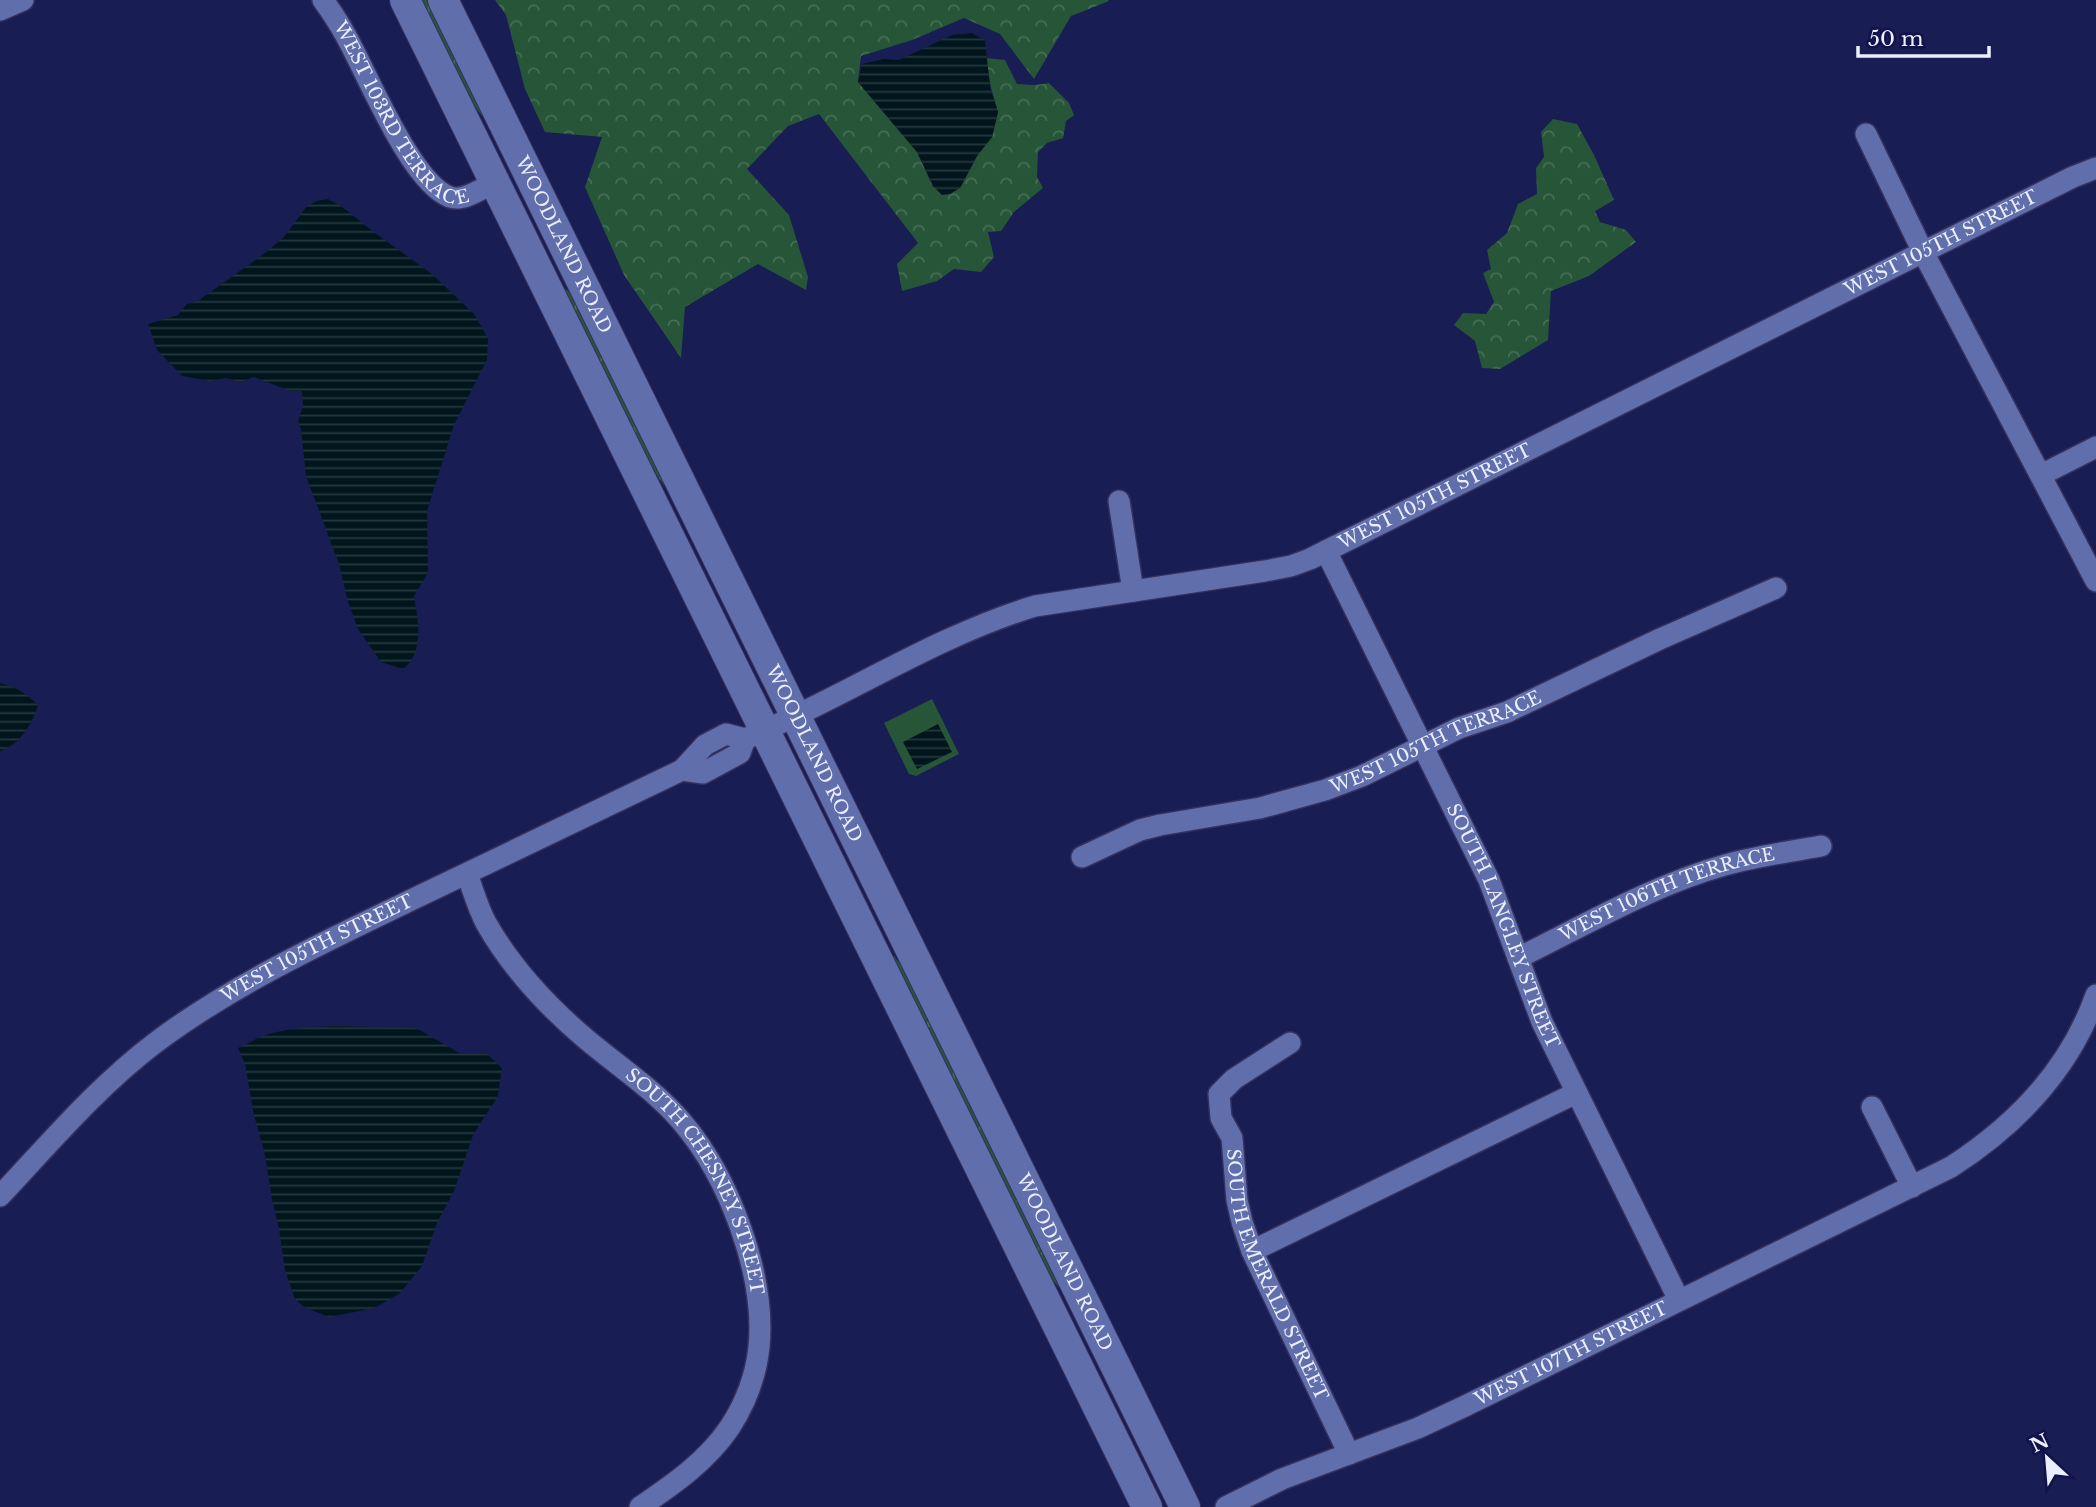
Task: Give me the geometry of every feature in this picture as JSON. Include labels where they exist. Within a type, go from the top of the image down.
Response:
[{"type":"main road","name":"WOODLAND ROAD","points":[[405,0],[520,233],[755,735],[1147,1507]]},
{"type":"main road","name":"WOODLAND ROAD","points":[[443,0],[1185,1507]]},
{"type":"main road","points":[[520,233],[572,262]]},
{"type":"street","points":[[0,10],[23,0]]},
{"type":"street","name":"WEST 103RD TERRACE","points":[[323,0],[346,36],[415,165],[429,182],[449,197],[458,198],[495,182]]},
{"type":"street","points":[[1866,134],[1923,252],[2096,581]]},
{"type":"street","name":"WEST 105TH STREET","points":[[0,1196],[108,1083],[154,1044],[192,1018],[330,939],[682,770],[705,745],[726,734],[755,735],[1001,616],[1035,606],[1291,566],[1326,551],[2073,177],[2096,168]]},
{"type":"street","points":[[2041,475],[2096,447]]},
{"type":"street","points":[[1119,501],[1133,591]]},
{"type":"street","name":"SOUTH LANGLEY STREET","points":[[1326,551],[1489,880],[1542,1022],[1679,1300]]},
{"type":"street","name":"WEST 105TH TERRACE","points":[[1082,857],[1140,830],[1260,808],[1325,790],[1362,776],[1459,729],[1507,712],[1660,639],[1776,588]]},
{"type":"street","name":"WEST 106TH TERRACE","points":[[1518,958],[1691,876],[1758,857],[1821,846]]},
{"type":"street","name":"SOUTH CHESNEY STREET","points":[[467,874],[485,921],[516,968],[547,1003],[681,1120],[702,1147],[740,1225],[758,1306],[759,1346],[756,1366],[744,1400],[732,1425],[716,1447],[680,1480],[640,1507]]},
{"type":"street","name":"WEST 107TH STREET","points":[[1226,1507],[1282,1479],[1418,1428],[1463,1407],[1938,1174],[1970,1155],[2034,1100],[2071,1048],[2087,1020],[2096,995]]},
{"type":"street","name":"SOUTH EMERALD STREET","points":[[1290,1043],[1234,1079],[1219,1094],[1221,1118],[1231,1138],[1237,1200],[1252,1251],[1349,1454]]},
{"type":"street","points":[[1252,1251],[1577,1093]]},
{"type":"street","points":[[1872,1107],[1912,1186]]},
{"type":"green space","points":[[417,0],[431,0],[488,114],[483,117],[467,97]]},
{"type":"green space","points":[[495,0],[1109,1],[1071,16],[1034,79],[1000,34],[964,18],[912,40],[861,56],[858,82],[917,152],[933,187],[960,188],[977,156],[992,137],[998,112],[986,58],[1005,60],[1017,84],[1049,83],[1069,103],[1074,115],[1066,121],[1063,138],[1047,143],[1038,152],[1037,177],[1043,188],[1014,212],[1001,231],[988,232],[994,257],[981,272],[954,269],[937,281],[902,291],[897,264],[918,243],[819,114],[788,126],[747,169],[789,215],[808,277],[806,290],[758,264],[685,307],[681,358],[624,275],[585,187],[602,137],[545,132],[525,89],[506,15]]},
{"type":"green space","points":[[1553,119],[1577,124],[1594,155],[1614,200],[1595,211],[1600,222],[1626,230],[1636,242],[1589,276],[1551,291],[1548,340],[1500,369],[1482,368],[1475,341],[1454,325],[1463,313],[1486,314],[1494,302],[1483,273],[1491,269],[1487,250],[1507,233],[1518,204],[1537,194],[1536,168],[1544,157],[1541,132]]},
{"type":"green space","points":[[564,288],[575,296],[669,483],[664,485],[646,461],[560,290]]},
{"type":"green space","points":[[932,699],[959,754],[916,776],[909,774],[884,723]]},
{"type":"green space","points":[[894,956],[918,988],[1062,1291],[1045,1271],[888,960]]},
{"type":"water","points":[[972,33],[985,40],[990,87],[998,112],[992,137],[977,156],[960,188],[942,195],[934,187],[917,152],[858,82],[862,64],[884,59],[899,60],[952,35]]},
{"type":"water","points":[[328,199],[432,274],[474,314],[488,338],[487,360],[454,425],[427,511],[428,573],[414,596],[418,625],[415,654],[403,669],[381,662],[358,629],[348,602],[339,564],[306,476],[298,421],[303,406],[302,391],[290,391],[254,377],[240,382],[226,378],[210,381],[182,376],[157,350],[148,324],[178,315],[187,304],[198,301],[284,237],[307,206]]},
{"type":"water","points":[[0,683],[21,692],[38,706],[24,733],[13,744],[0,751]]},
{"type":"water","points":[[938,724],[952,752],[917,769],[903,742]]},
{"type":"water","points":[[335,1026],[416,1028],[461,1054],[486,1053],[502,1068],[498,1096],[473,1135],[454,1191],[437,1223],[422,1266],[400,1293],[375,1308],[329,1317],[304,1307],[295,1299],[285,1270],[265,1155],[254,1115],[245,1064],[238,1048],[260,1037],[281,1031]]}]
